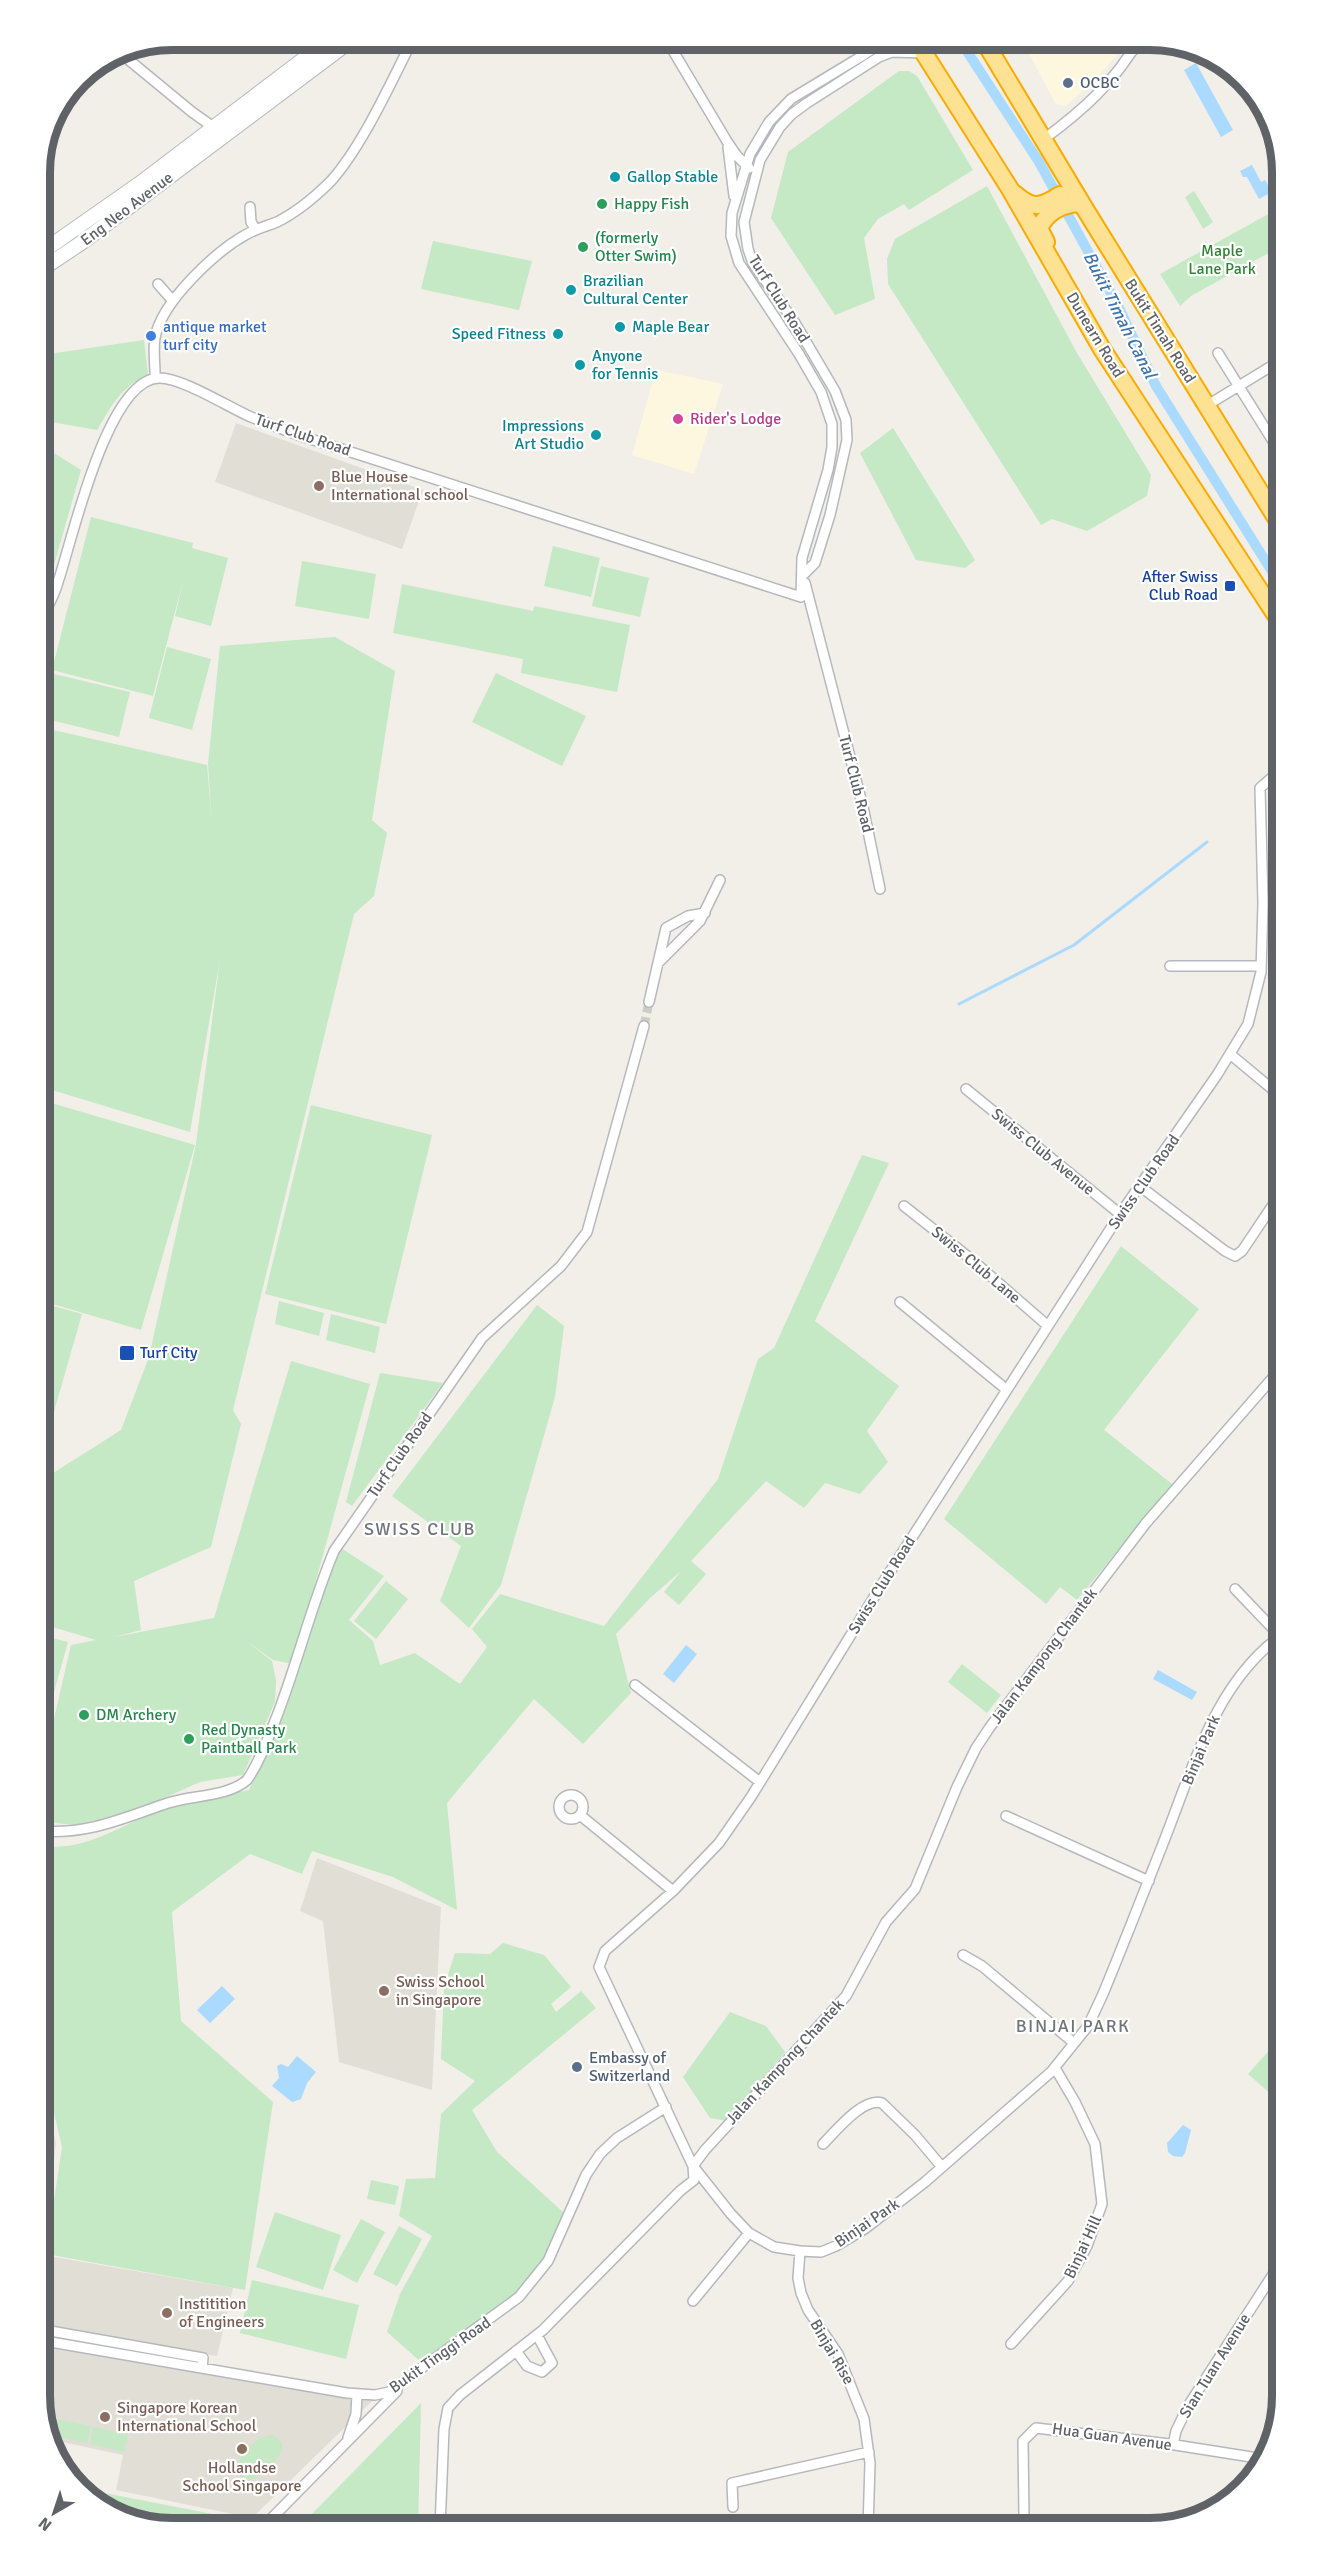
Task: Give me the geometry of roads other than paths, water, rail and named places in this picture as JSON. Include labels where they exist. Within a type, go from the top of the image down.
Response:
[{"type":"highway","name":"Dunearn Road","points":[[923,50],[1010,189],[1102,349],[1272,609]]},
{"type":"highway","name":"Bukit Timah Road","points":[[990,50],[1272,512]]},
{"type":"highway","points":[[1063,171],[1065,198]]},
{"type":"highway","points":[[1010,189],[1025,203],[1048,208]]},
{"type":"highway","points":[[1085,209],[1080,203],[1065,198],[1048,208],[1039,228],[1102,349]]},
{"type":"highway","points":[[1255,487],[1272,506]]},
{"type":"main road","name":"Eng Neo Avenue","points":[[50,264],[81,243],[323,50]]},
{"type":"main road","name":"Eng Neo Avenue","points":[[50,246],[139,184],[214,136]]},
{"type":"street","points":[[155,374],[155,338],[161,319],[174,301],[210,262],[246,234],[301,208],[332,180],[350,155],[407,50]]},
{"type":"street","points":[[673,50],[728,143],[746,166],[755,172]]},
{"type":"street","name":"Turf Club Road","points":[[50,601],[58,585],[99,449],[129,395],[136,388],[154,379],[162,378],[177,382],[250,416],[298,435],[801,597],[802,558],[832,447],[832,424],[821,392],[805,364],[740,263],[731,236],[734,202],[746,166],[762,131],[786,104],[871,50]]},
{"type":"street","name":"Turf Club Road","points":[[802,575],[815,562],[826,527],[845,454],[846,420],[835,391],[795,323],[763,279],[748,249],[744,222],[755,172],[780,127],[807,103],[879,57],[901,50]]},
{"type":"street","points":[[1044,139],[1098,95],[1134,50]]},
{"type":"street","points":[[127,58],[192,112],[214,136]]},
{"type":"street","points":[[728,143],[734,202]]},
{"type":"street","points":[[250,207],[251,222],[256,230]]},
{"type":"street","points":[[158,284],[174,301]]},
{"type":"street","points":[[1218,353],[1272,440]]},
{"type":"street","points":[[1206,406],[1272,366]]},
{"type":"street","points":[[813,523],[826,527]]},
{"type":"street","name":"Turf Club Road","points":[[802,575],[863,807],[880,889]]},
{"type":"street","name":"Swiss Club Road","points":[[599,1968],[605,1951],[673,1891],[708,1856],[760,1782],[884,1581],[1120,1214],[1141,1187],[1248,1024],[1261,966],[1263,903],[1260,788],[1272,778]]},
{"type":"street","points":[[658,964],[705,913],[720,880]]},
{"type":"street","points":[[649,1002],[666,928],[688,915],[705,913]]},
{"type":"street","points":[[665,936],[687,934]]},
{"type":"street","points":[[1170,966],[1261,966]]},
{"type":"street","name":"Turf Club Road","points":[[50,1831],[80,1831],[132,1818],[168,1803],[225,1791],[247,1780],[285,1696],[321,1583],[334,1551],[482,1338],[566,1262],[587,1232],[644,1026]]},
{"type":"street","points":[[1230,1054],[1272,1089]]},
{"type":"street","name":"Swiss Club Avenue","points":[[966,1089],[1120,1214]]},
{"type":"street","points":[[1141,1187],[1225,1251],[1235,1256],[1242,1251],[1272,1206]]},
{"type":"street","name":"Swiss Club Lane","points":[[904,1206],[971,1259],[1048,1326]]},
{"type":"street","points":[[900,1302],[1007,1390]]},
{"type":"street","name":"Jalan Kampong Chantek","points":[[440,2517],[444,2429],[448,2408],[460,2395],[537,2335],[680,2191],[694,2180],[693,2166],[705,2150],[846,1996],[886,1922],[915,1889],[957,1787],[976,1748],[990,1727],[1146,1523],[1272,1379]]},
{"type":"street","name":"Binjai Park","points":[[1236,1589],[1272,1626]]},
{"type":"street","name":"Binjai Park","points":[[599,1968],[693,2166],[731,2214],[749,2233],[774,2247],[800,2252],[821,2252],[836,2246],[866,2228],[942,2167],[1054,2068],[1088,2026],[1149,1881],[1196,1759],[1224,1699],[1246,1669],[1272,1644]]},
{"type":"street","points":[[635,1685],[760,1782]]},
{"type":"street","points":[[580,1815],[673,1891]]},
{"type":"street","points":[[1006,1816],[1149,1881]]},
{"type":"street","points":[[963,1956],[982,1966],[1074,2043]]},
{"type":"street","name":"Binjai Hill","points":[[1011,2344],[1068,2281],[1087,2246],[1102,2204],[1095,2144],[1075,2102],[1054,2068]]},
{"type":"street","points":[[823,2144],[864,2106],[876,2102],[882,2103],[915,2135],[942,2167]]},
{"type":"street","name":"Bukit Tinggi Road","points":[[50,2342],[357,2394],[375,2395],[389,2392],[405,2383],[519,2297],[548,2261],[586,2175],[600,2154],[617,2138],[666,2107]]},
{"type":"street","points":[[693,2301],[749,2233]]},
{"type":"street","name":"Binjai Rise","points":[[800,2252],[798,2278],[801,2293],[808,2310],[838,2354],[864,2419],[869,2452],[868,2518]]},
{"type":"street","name":"Sian Tuan Avenue","points":[[1173,2445],[1176,2431],[1188,2406],[1272,2276]]},
{"type":"street","points":[[50,2331],[203,2358],[202,2368]]},
{"type":"street","points":[[516,2351],[527,2366],[542,2372],[552,2363],[537,2335]]},
{"type":"street","points":[[273,2517],[405,2383]]},
{"type":"street","points":[[347,2440],[356,2414],[357,2394]]},
{"type":"street","name":"Hua Guan Avenue","points":[[1024,2518],[1023,2441],[1033,2430],[1045,2428],[1255,2458]]},
{"type":"street","points":[[733,2507],[732,2483],[869,2452]]},
{"type":"water","points":[[1196,63],[1233,130],[1221,137],[1184,70]]},
{"type":"water","points":[[1252,165],[1261,182],[1265,180],[1272,192],[1259,199],[1247,177],[1243,177],[1240,171]]},
{"type":"water","points":[[686,1645],[697,1654],[674,1683],[663,1674]]},
{"type":"water","points":[[1158,1670],[1197,1692],[1192,1700],[1153,1679]]},
{"type":"water","points":[[222,1986],[235,1999],[210,2023],[197,2010]]},
{"type":"water","points":[[297,2056],[316,2072],[307,2083],[301,2099],[292,2102],[272,2086],[279,2078],[277,2066],[281,2064],[288,2067]]},
{"type":"water","points":[[1183,2125],[1191,2130],[1185,2153],[1182,2157],[1173,2156],[1168,2152],[1167,2143]]},
{"type":"waterway","name":"Bukit Timah Canal","points":[[966,50],[1039,162],[1119,308],[1156,386],[1272,571]]},
{"type":"waterway","points":[[959,1004],[1074,945],[1207,842]]},
{"type":"tunnel","points":[[644,1026],[649,1002]]},
{"type":"place","name":"OCBC","points":[[1068,83]]},
{"type":"place","name":"Gallop Stable","points":[[615,177]]},
{"type":"place","name":"Happy Fish","points":[[602,204]]},
{"type":"place","name":"(formerly Otter Swim)","points":[[583,247]]},
{"type":"place","name":"Brazilian Cultural Center","points":[[571,290]]},
{"type":"place","name":"Maple Bear","points":[[620,327]]},
{"type":"place","name":"Speed Fitness","points":[[558,334]]},
{"type":"place","name":"antique market turf city","points":[[151,336]]},
{"type":"place","name":"Anyone for Tennis","points":[[580,365]]},
{"type":"place","name":"Rider's Lodge","points":[[678,419]]},
{"type":"place","name":"Impressions Art Studio","points":[[596,435]]},
{"type":"place","name":"Blue House International school","points":[[319,486]]},
{"type":"place","name":"After Swiss Club Road","points":[[1230,586]]},
{"type":"place","name":"Turf City","points":[[127,1353]]},
{"type":"place","name":"DM Archery","points":[[84,1715]]},
{"type":"place","name":"Red Dynasty Paintball Park","points":[[189,1739]]},
{"type":"place","name":"Swiss School in Singapore","points":[[384,1991]]},
{"type":"place","name":"Embassy of Switzerland","points":[[577,2067]]},
{"type":"place","name":"Institition of Engineers","points":[[167,2313]]},
{"type":"place","name":"Singapore Korean International School","points":[[105,2417]]},
{"type":"place","name":"Hollandse School Singapore","points":[[242,2449]]},
{"type":"district","name":"SWISS CLUB","points":[[420,1529]]},
{"type":"district","name":"BINJAI PARK","points":[[1073,2026]]},
{"type":"park label","name":"Maple Lane Park","points":[[1222,260]]}]
